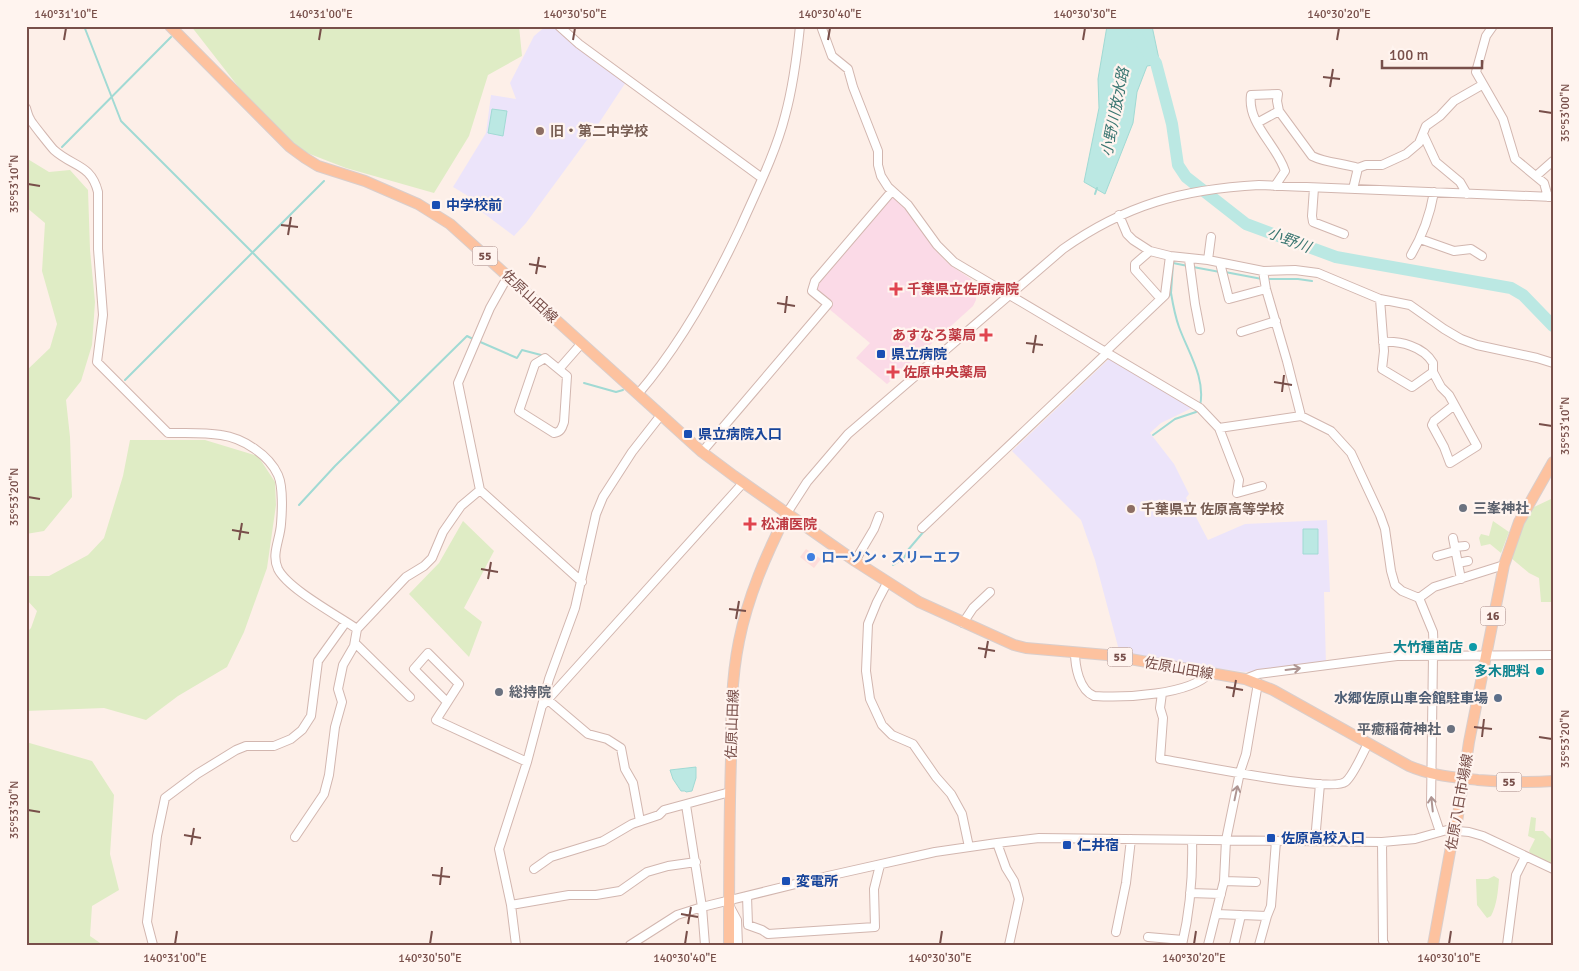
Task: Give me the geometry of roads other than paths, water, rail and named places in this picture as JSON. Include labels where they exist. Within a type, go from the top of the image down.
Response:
[{"type":"main road","name":"佐原山田線","points":[[170,26],[290,147],[324,168],[365,181],[418,204],[450,224],[702,452],[855,561],[925,606],[1014,645],[1026,648],[1107,655],[1245,679],[1258,683],[1409,766],[1432,774],[1465,779]]},
{"type":"main road","name":"佐原八日市場線","points":[[1434,943],[1504,565],[1519,522],[1553,462]]},
{"type":"main road","name":"佐原山田線","points":[[729,945],[733,689],[739,641],[751,594],[762,563],[787,514]]},
{"type":"main road","name":"55","points":[[1465,779],[1527,783],[1553,781]]},
{"type":"street","points":[[559,26],[579,44],[762,178]]},
{"type":"street","points":[[638,394],[697,312],[720,270],[762,178],[785,118],[798,52],[800,26]]},
{"type":"street","points":[[821,26],[832,56],[848,69],[878,151],[878,165],[881,176],[892,191],[908,205],[948,257],[962,269],[1199,407],[1220,428],[1239,480],[1237,493],[1262,486]]},
{"type":"street","points":[[787,514],[807,482],[848,434],[1063,249],[1119,215],[1160,200],[1218,188],[1275,186],[1550,197],[1544,183],[1515,159],[1503,119],[1476,72],[1488,28]]},
{"type":"street","points":[[1275,186],[1285,171],[1257,123],[1250,105],[1252,95],[1278,94],[1279,111],[1312,156],[1319,160],[1347,164],[1358,168],[1366,165],[1382,165],[1406,154],[1419,143],[1426,126],[1440,116],[1454,100],[1482,85]]},
{"type":"street","points":[[26,108],[30,120],[42,133],[53,150],[89,172],[96,184],[98,192],[98,249],[103,315],[97,362],[168,433],[222,435],[240,441],[262,454],[271,463],[279,476],[281,498],[281,526],[275,554],[278,569],[295,587],[356,628]]},
{"type":"street","points":[[1257,123],[1279,111]]},
{"type":"street","points":[[1424,134],[1436,162],[1460,182],[1467,194]]},
{"type":"street","points":[[1536,176],[1553,161]]},
{"type":"street","points":[[1353,189],[1358,168]]},
{"type":"street","points":[[1314,188],[1313,222],[1344,234]]},
{"type":"street","points":[[702,452],[828,304],[812,291],[815,281],[892,191]]},
{"type":"street","points":[[1411,255],[1420,239],[1431,209],[1434,192]]},
{"type":"street","points":[[1119,215],[1127,234],[1150,251],[1189,259],[1208,260],[1264,276],[1295,270],[1318,273],[1380,299],[1410,305],[1444,329],[1469,342],[1537,358],[1553,364]]},
{"type":"street","points":[[1208,260],[1210,237]]},
{"type":"street","points":[[1420,239],[1454,251],[1471,249],[1482,256]]},
{"type":"street","points":[[1150,251],[1135,264],[1135,270],[1161,299]]},
{"type":"street","points":[[922,528],[1107,353],[1165,295],[1170,256]]},
{"type":"street","points":[[1189,259],[1200,330]]},
{"type":"street","points":[[1220,263],[1229,299],[1266,289]]},
{"type":"street","points":[[508,276],[490,308],[458,382],[480,490],[582,582]]},
{"type":"street","points":[[1264,276],[1300,416]]},
{"type":"street","points":[[1380,299],[1384,351],[1382,369],[1412,387],[1433,372]]},
{"type":"street","points":[[1241,332],[1276,321]]},
{"type":"street","points":[[1383,342],[1406,344],[1419,350],[1431,359],[1434,366],[1433,372],[1441,387],[1448,395],[1478,446],[1450,462],[1432,425],[1434,420],[1453,406]]},
{"type":"street","points":[[559,369],[581,344]]},
{"type":"street","points":[[545,358],[559,369],[567,376],[564,422],[558,433],[554,433],[519,411],[535,364],[545,358]]},
{"type":"street","points":[[516,945],[511,905],[500,849],[527,762],[548,679],[575,608],[596,514],[603,497],[632,452],[661,415]]},
{"type":"street","points":[[1220,428],[1300,416],[1331,431],[1351,453],[1368,487],[1385,529],[1391,572],[1395,585],[1402,591],[1419,598],[1433,632],[1431,805],[1440,832]]},
{"type":"street","points":[[541,708],[743,483]]},
{"type":"street","points":[[296,837],[324,794],[329,776],[335,727],[342,702],[338,689],[343,665],[355,643],[356,628],[406,577],[424,566],[432,558],[443,532],[460,506],[480,490]]},
{"type":"street","points":[[855,561],[874,530],[879,516]]},
{"type":"street","points":[[1453,538],[1461,579]]},
{"type":"street","points":[[1438,556],[1465,546]]},
{"type":"street","points":[[1458,562],[1468,561]]},
{"type":"street","points":[[1419,598],[1434,587],[1504,565]]},
{"type":"street","points":[[887,583],[868,624],[866,671],[870,699],[882,725],[892,735],[913,744],[936,777],[951,794],[962,814],[969,848]]},
{"type":"street","points":[[963,623],[973,608],[990,592]]},
{"type":"street","points":[[153,945],[147,922],[157,836],[165,798],[197,774],[236,750],[246,746],[274,746],[291,739],[302,730],[311,716],[318,661],[346,622]]},
{"type":"street","points":[[355,643],[410,697]]},
{"type":"street","points":[[1075,652],[1077,672],[1090,694],[1106,697],[1162,693],[1205,680],[1210,673]]},
{"type":"street","points":[[447,702],[414,669],[428,653],[459,684],[436,720],[527,762]]},
{"type":"street","points":[[1245,679],[1258,674],[1397,656],[1553,655]]},
{"type":"street","points":[[1208,945],[1224,881],[1226,840],[1240,772],[1246,754],[1258,683]]},
{"type":"street","points":[[1162,693],[1160,708],[1163,718],[1160,759],[1292,782],[1342,784],[1346,782],[1368,743]]},
{"type":"street","points":[[548,700],[588,734],[607,739],[620,748],[626,769],[633,783],[640,821]]},
{"type":"street","points":[[1315,841],[1320,784]]},
{"type":"street","points":[[534,868],[552,857],[567,851],[603,841],[640,821],[660,815],[664,810],[730,792]]},
{"type":"street","points":[[686,805],[696,862],[706,945]]},
{"type":"street","points":[[630,945],[677,916],[702,907],[729,903],[747,896],[935,852],[1039,838],[1382,842],[1415,839],[1447,830],[1454,830],[1483,836],[1553,869]]},
{"type":"street","points":[[1116,932],[1126,883],[1131,839]]},
{"type":"street","points":[[1148,937],[1183,943],[1189,919],[1192,840]]},
{"type":"street","points":[[1259,945],[1271,906],[1276,841]]},
{"type":"street","points":[[1382,842],[1383,941],[1385,945]]},
{"type":"street","points":[[997,843],[1006,868],[1014,881],[1019,900],[1009,945]]},
{"type":"street","points":[[1506,945],[1516,875],[1525,857]]},
{"type":"street","points":[[511,905],[569,895],[596,895],[620,891],[647,872],[668,866],[696,862]]},
{"type":"street","points":[[747,896],[748,925],[768,934],[875,927],[874,889],[880,865]]},
{"type":"street","points":[[1224,881],[1256,882]]},
{"type":"street","points":[[1190,894],[1221,894]]},
{"type":"street","points":[[729,903],[737,920],[738,945]]},
{"type":"street","points":[[1216,914],[1267,916]]},
{"type":"street","points":[[1234,945],[1241,915]]},
{"type":"water","points":[[1107,26],[1152,26],[1160,64],[1147,66],[1137,92],[1133,123],[1105,194],[1084,182],[1099,108],[1098,79]]},
{"type":"water","points":[[492,109],[507,111],[503,136],[488,133]]},
{"type":"water","points":[[1303,529],[1318,529],[1318,554],[1303,554]]},
{"type":"water","points":[[696,767],[696,778],[692,791],[681,791],[673,779],[670,770]]},
{"type":"waterway","points":[[84,26],[121,121],[400,402]]},
{"type":"waterway","name":"小野川","points":[[1131,26],[1131,29],[1156,63],[1172,124],[1178,165],[1186,177],[1246,224],[1336,257],[1511,288],[1523,295],[1553,326]]},
{"type":"waterway","points":[[62,147],[171,37]]},
{"type":"waterway","points":[[125,380],[324,181]]},
{"type":"waterway","name":"小野川放水路","points":[[1095,194],[1097,188]]},
{"type":"waterway","points":[[1168,297],[1171,293],[1173,263],[1188,266]]},
{"type":"waterway","points":[[1193,267],[1220,272]]},
{"type":"waterway","points":[[1225,272],[1262,279]]},
{"type":"waterway","points":[[1267,279],[1312,281]]},
{"type":"waterway","points":[[1171,293],[1178,323],[1201,385],[1200,406]]},
{"type":"waterway","points":[[299,505],[335,466],[467,336],[473,339]]},
{"type":"waterway","points":[[478,341],[517,358],[522,350],[541,355]]},
{"type":"waterway","points":[[584,383],[616,392],[623,390]]},
{"type":"waterway","points":[[1153,435],[1175,419],[1198,410]]},
{"type":"waterway","points":[[893,565],[904,558],[908,550],[925,530]]},
{"type":"place","name":"旧・第二中学校","points":[[540,131]]},
{"type":"place","name":"中学校前","points":[[436,205]]},
{"type":"place","name":"千葉県立佐原病院","points":[[896,289]]},
{"type":"place","name":"あすなろ薬局","points":[[986,335]]},
{"type":"place","name":"県立病院","points":[[881,354]]},
{"type":"place","name":"佐原中央薬局","points":[[893,372]]},
{"type":"place","name":"県立病院入口","points":[[688,434]]},
{"type":"place","name":"三峯神社","points":[[1463,508]]},
{"type":"place","name":"千葉県立 佐原高等学校","points":[[1131,509]]},
{"type":"place","name":"松浦医院","points":[[750,524]]},
{"type":"place","name":"ローソン・スリーエフ","points":[[811,557]]},
{"type":"place","name":"大竹種苗店","points":[[1473,647]]},
{"type":"place","name":"多木肥料","points":[[1540,671]]},
{"type":"place","name":"総持院","points":[[499,692]]},
{"type":"place","name":"水郷佐原山車会館駐車場","points":[[1498,698]]},
{"type":"place","name":"平癒稲荷神社","points":[[1451,729]]},
{"type":"place","name":"佐原高校入口","points":[[1271,838]]},
{"type":"place","name":"仁井宿","points":[[1067,845]]},
{"type":"place","name":"変電所","points":[[786,881]]}]
